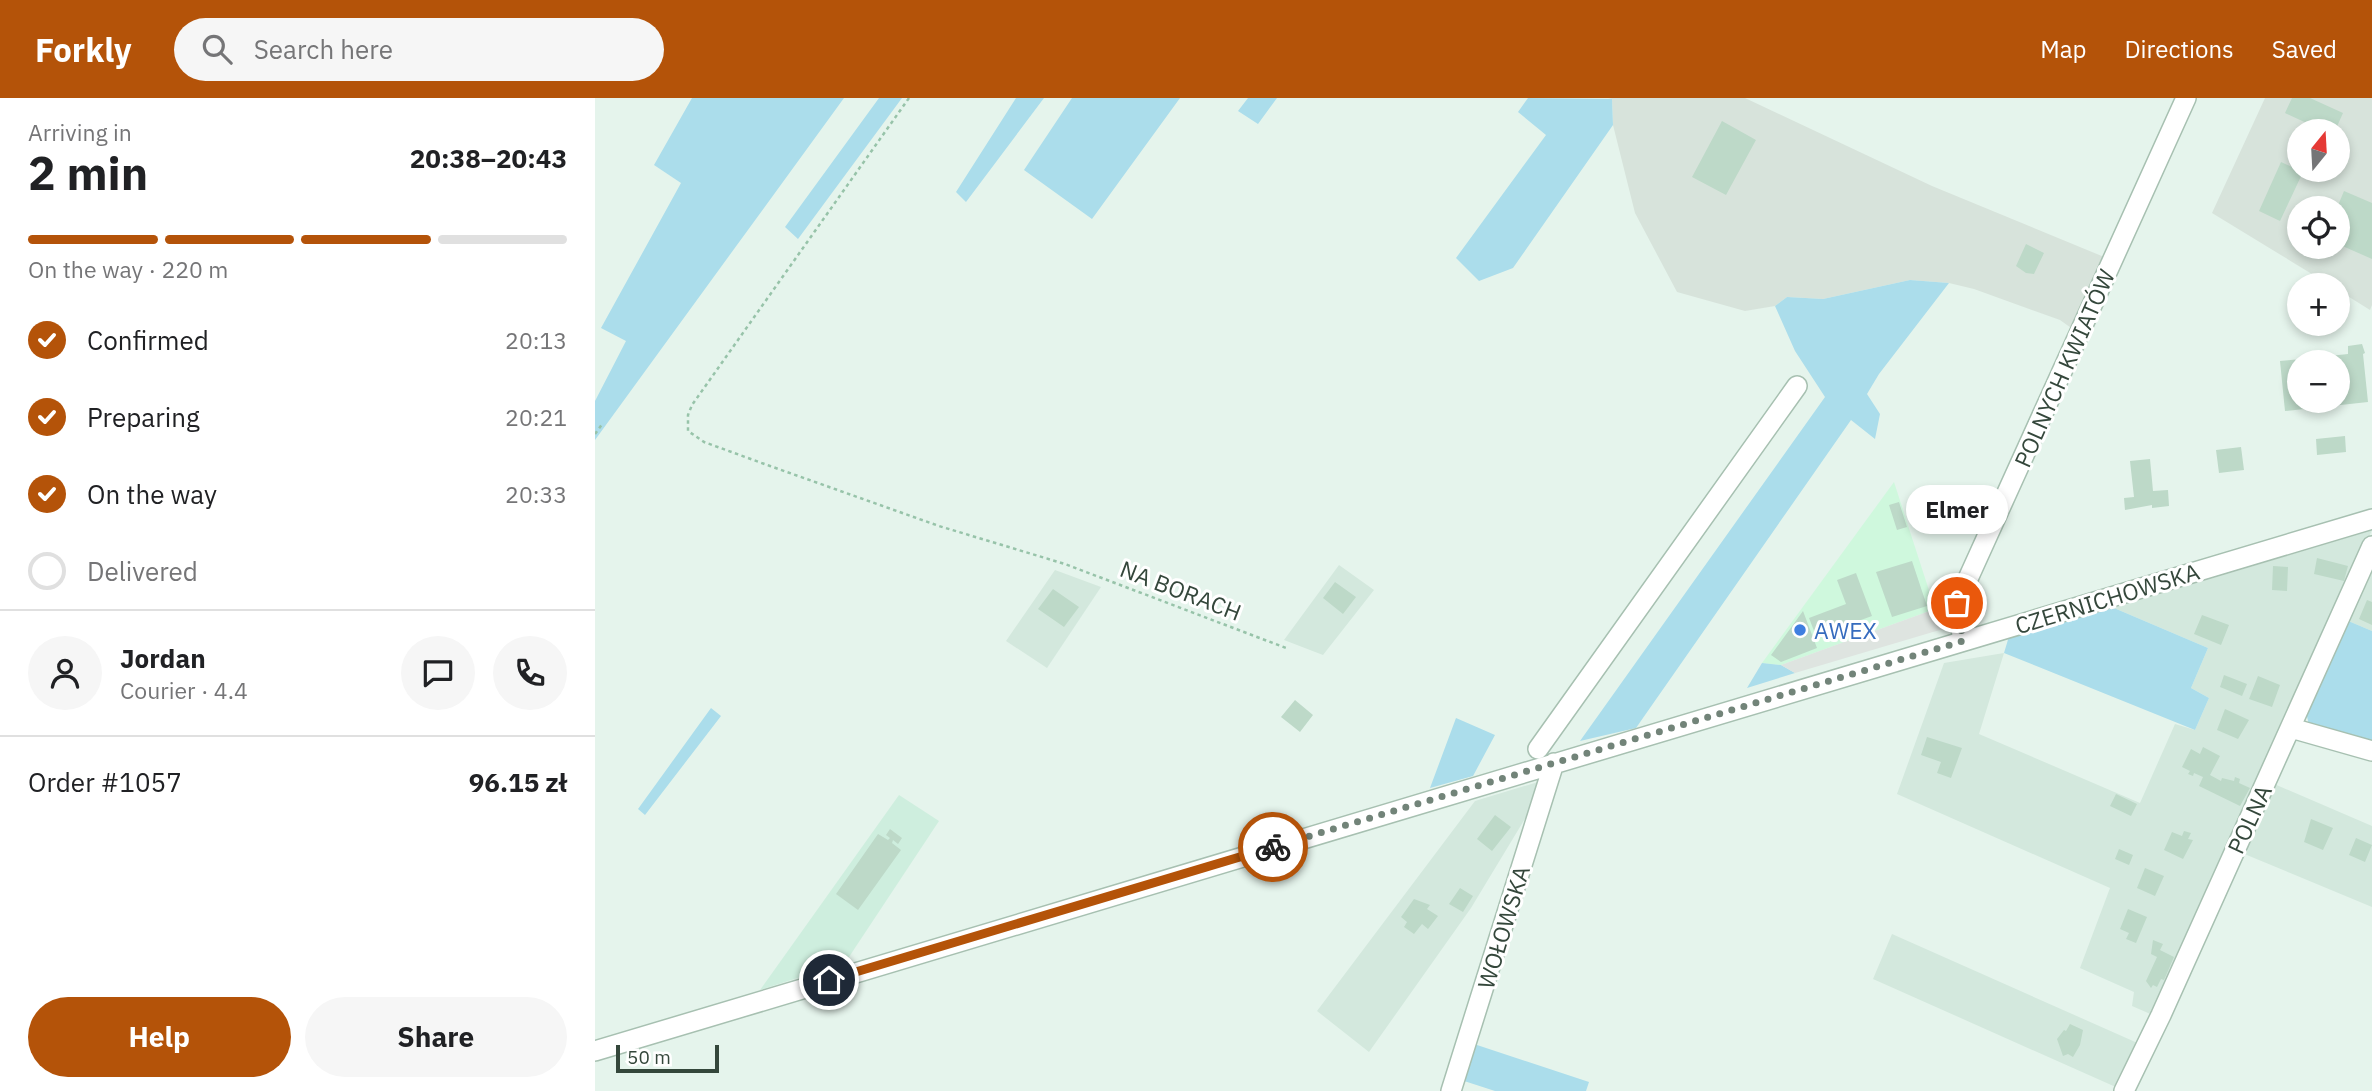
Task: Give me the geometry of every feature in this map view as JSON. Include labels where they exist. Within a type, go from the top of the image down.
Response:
[{"type":"street","name":"POLNYCH KWIATÓW","points":[[1963,641],[1957,603],[2186,98]]},
{"type":"street","points":[[1538,748],[1797,386]]},
{"type":"street","name":"CZERNICHOWSKA","points":[[595,1051],[2372,519]]},
{"type":"street","name":"POLNA","points":[[2124,1091],[2372,546]]},
{"type":"street","points":[[2291,728],[2372,751]]},
{"type":"street","name":"WOŁOWSKA","points":[[1451,1091],[1554,763]]},
{"type":"path","name":"NA BORACH","points":[[909,98],[692,405],[688,415],[688,431],[703,442],[770,467],[939,526],[1065,564],[1286,648]]},
{"type":"path","points":[[595,434],[603,423]]},
{"type":"shaded area","points":[[692,98],[844,98],[595,440],[595,401],[626,341],[601,328],[681,183],[654,165]]},
{"type":"shaded area","points":[[879,98],[902,98],[798,239],[785,227]]},
{"type":"shaded area","points":[[1016,98],[1044,98],[966,202],[956,192]]},
{"type":"shaded area","points":[[1072,98],[1180,98],[1092,219],[1024,170]]},
{"type":"shaded area","points":[[1248,98],[1277,98],[1258,124],[1238,111]]},
{"type":"shaded area","points":[[1528,98],[1612,99],[1613,125],[1513,268],[1479,281],[1456,258],[1546,135],[1518,112]]},
{"type":"shaded area","points":[[1608,98],[1745,98],[1932,186],[2109,259],[2074,330],[2060,320],[1974,289],[1949,283],[1910,280],[1823,299],[1787,297],[1775,306],[1745,311],[1677,292],[1635,213],[1613,125],[1612,99]]},
{"type":"shaded area","points":[[2265,98],[2372,98],[2370,310],[2350,298],[2350,273],[2310,273],[2287,259],[2350,259],[2350,196],[2287,196],[2287,259],[2212,213]]},
{"type":"shaded area","points":[[1910,280],[1949,283],[1879,374],[1867,394],[1880,414],[1875,439],[1851,420],[1636,728],[1580,741],[1825,397],[1795,351],[1775,306],[1787,297],[1823,299]]},
{"type":"shaded area","points":[[1894,482],[1935,609],[1781,665],[1762,663]]},
{"type":"shaded area","points":[[2372,530],[2155,1016],[2132,1006],[2134,992],[2080,968],[2110,888],[1897,794],[1944,663],[2004,653],[1979,734],[2140,803],[2175,724],[2195,730],[2209,698],[2191,688],[2208,648],[2114,608]]},
{"type":"shaded area","points":[[2372,558],[2372,631],[2346,620]]},
{"type":"shaded area","points":[[1339,565],[1374,590],[1323,655],[1284,640]]},
{"type":"shaded area","points":[[1055,570],[1101,587],[1047,668],[1006,641]]},
{"type":"shaded area","points":[[2114,608],[2208,648],[2191,688],[2209,698],[2195,730],[2004,653],[2010,633],[2046,627]]},
{"type":"shaded area","points":[[1935,609],[1943,629],[1795,673],[1781,665]]},
{"type":"shaded area","points":[[2346,620],[2372,631],[2372,745],[2309,725],[2305,708]]},
{"type":"shaded area","points":[[1762,663],[1781,665],[1795,673],[1747,688]]},
{"type":"shaded area","points":[[711,708],[721,716],[645,815],[638,809]]},
{"type":"shaded area","points":[[1456,718],[1495,735],[1473,776],[1430,788]]},
{"type":"shaded area","points":[[1538,782],[1526,817],[1471,908],[1369,1052],[1317,1011],[1475,801]]},
{"type":"shaded area","points":[[2272,783],[2372,826],[2372,907],[2242,853]]},
{"type":"shaded area","points":[[899,795],[939,821],[845,963],[760,990]]},
{"type":"shaded area","points":[[1892,934],[2142,1045],[2118,1088],[1873,979]]},
{"type":"shaded area","points":[[1474,1044],[1589,1082],[1586,1091],[1495,1091],[1461,1080]]},
{"type":"building","points":[[2292,98],[2310,98],[2343,113],[2340,119],[2298,119],[2285,113]]},
{"type":"building","points":[[1722,121],[1756,140],[1726,195],[1692,177]]},
{"type":"building","points":[[2281,162],[2287,165],[2287,182],[2298,182],[2292,196],[2287,196],[2287,206],[2280,221],[2259,211]]},
{"type":"building","points":[[2344,191],[2372,203],[2372,259],[2350,249],[2350,196],[2342,196]]},
{"type":"building","points":[[2026,244],[2044,253],[2034,274],[2026,273],[2016,266]]},
{"type":"building","points":[[2362,344],[2368,402],[2350,404],[2348,346]]},
{"type":"building","points":[[2287,360],[2287,411],[2285,411],[2280,361]]},
{"type":"building","points":[[2345,436],[2346,452],[2317,455],[2316,439]]},
{"type":"building","points":[[2241,447],[2244,470],[2219,473],[2216,450]]},
{"type":"building","points":[[2150,459],[2153,491],[2168,490],[2169,506],[2152,508],[2152,505],[2125,510],[2124,498],[2134,497],[2130,461]]},
{"type":"building","points":[[1899,502],[1907,527],[1897,530],[1889,505]]},
{"type":"building","points":[[2317,558],[2348,566],[2344,581],[2314,574]]},
{"type":"building","points":[[1912,561],[1927,606],[1892,617],[1876,572]]},
{"type":"building","points":[[2273,566],[2288,567],[2287,591],[2272,590]]},
{"type":"building","points":[[1856,573],[1872,616],[1850,624],[1849,629],[1842,632],[1838,628],[1816,636],[1809,618],[1846,604],[1837,580]]},
{"type":"building","points":[[1335,582],[1356,597],[1343,614],[1323,598]]},
{"type":"building","points":[[1053,589],[1079,607],[1064,627],[1038,609]]},
{"type":"building","points":[[2367,600],[2372,602],[2372,625],[2359,619]]},
{"type":"building","name":"AWEX","points":[[1803,611],[1817,648],[1781,662],[1771,655]]},
{"type":"building","points":[[2202,615],[2229,625],[2221,645],[2194,634]]},
{"type":"building","points":[[2224,675],[2247,684],[2242,696],[2220,687]]},
{"type":"building","points":[[2258,676],[2280,685],[2272,707],[2249,699]]},
{"type":"building","points":[[1295,700],[1313,715],[1300,732],[1281,717]]},
{"type":"building","points":[[2225,709],[2249,720],[2238,739],[2217,730]]},
{"type":"building","points":[[1927,737],[1962,748],[1951,778],[1937,773],[1941,762],[1921,755]]},
{"type":"building","points":[[2203,747],[2220,756],[2210,775],[2221,781],[2222,778],[2234,781],[2235,777],[2240,779],[2239,783],[2250,788],[2240,806],[2199,786],[2203,777],[2194,773],[2193,776],[2188,774],[2190,771],[2182,767],[2191,749],[2200,754]]},
{"type":"building","points":[[2116,794],[2137,804],[2131,816],[2110,806]]},
{"type":"building","points":[[1495,815],[1511,827],[1492,851],[1477,839]]},
{"type":"building","points":[[2311,819],[2333,828],[2323,850],[2304,842]]},
{"type":"building","points":[[890,829],[902,838],[898,844],[893,840],[892,843],[901,850],[858,910],[836,894],[878,834],[888,840],[890,838],[886,835]]},
{"type":"building","points":[[2184,831],[2191,833],[2188,839],[2193,840],[2183,859],[2164,850],[2172,832],[2182,836]]},
{"type":"building","points":[[2356,838],[2372,845],[2365,862],[2349,855]]},
{"type":"building","points":[[2119,849],[2133,855],[2129,865],[2115,859]]},
{"type":"building","points":[[2145,868],[2164,876],[2155,896],[2137,888]]},
{"type":"building","points":[[1460,888],[1473,896],[1463,912],[1449,904]]},
{"type":"building","points":[[1414,899],[1430,905],[1427,909],[1438,916],[1428,929],[1422,924],[1414,934],[1404,927],[1407,922],[1401,917]]},
{"type":"building","points":[[2128,909],[2147,917],[2136,943],[2126,939],[2129,933],[2120,929]]},
{"type":"building","points":[[2153,940],[2163,944],[2160,950],[2174,957],[2164,980],[2161,979],[2157,987],[2153,985],[2151,988],[2146,981],[2157,957],[2151,954]]},
{"type":"building","points":[[2070,1024],[2083,1030],[2080,1045],[2073,1057],[2068,1054],[2063,1056],[2057,1039]]},
{"type":"way so far","points":[[1273,847],[1963,641],[1957,603]]},
{"type":"place","name":"Elmer","points":[[1957,603]]},
{"type":"place","name":"AWEX","points":[[1800,630]]},
{"type":"route","points":[[829,980],[1273,847]]}]
